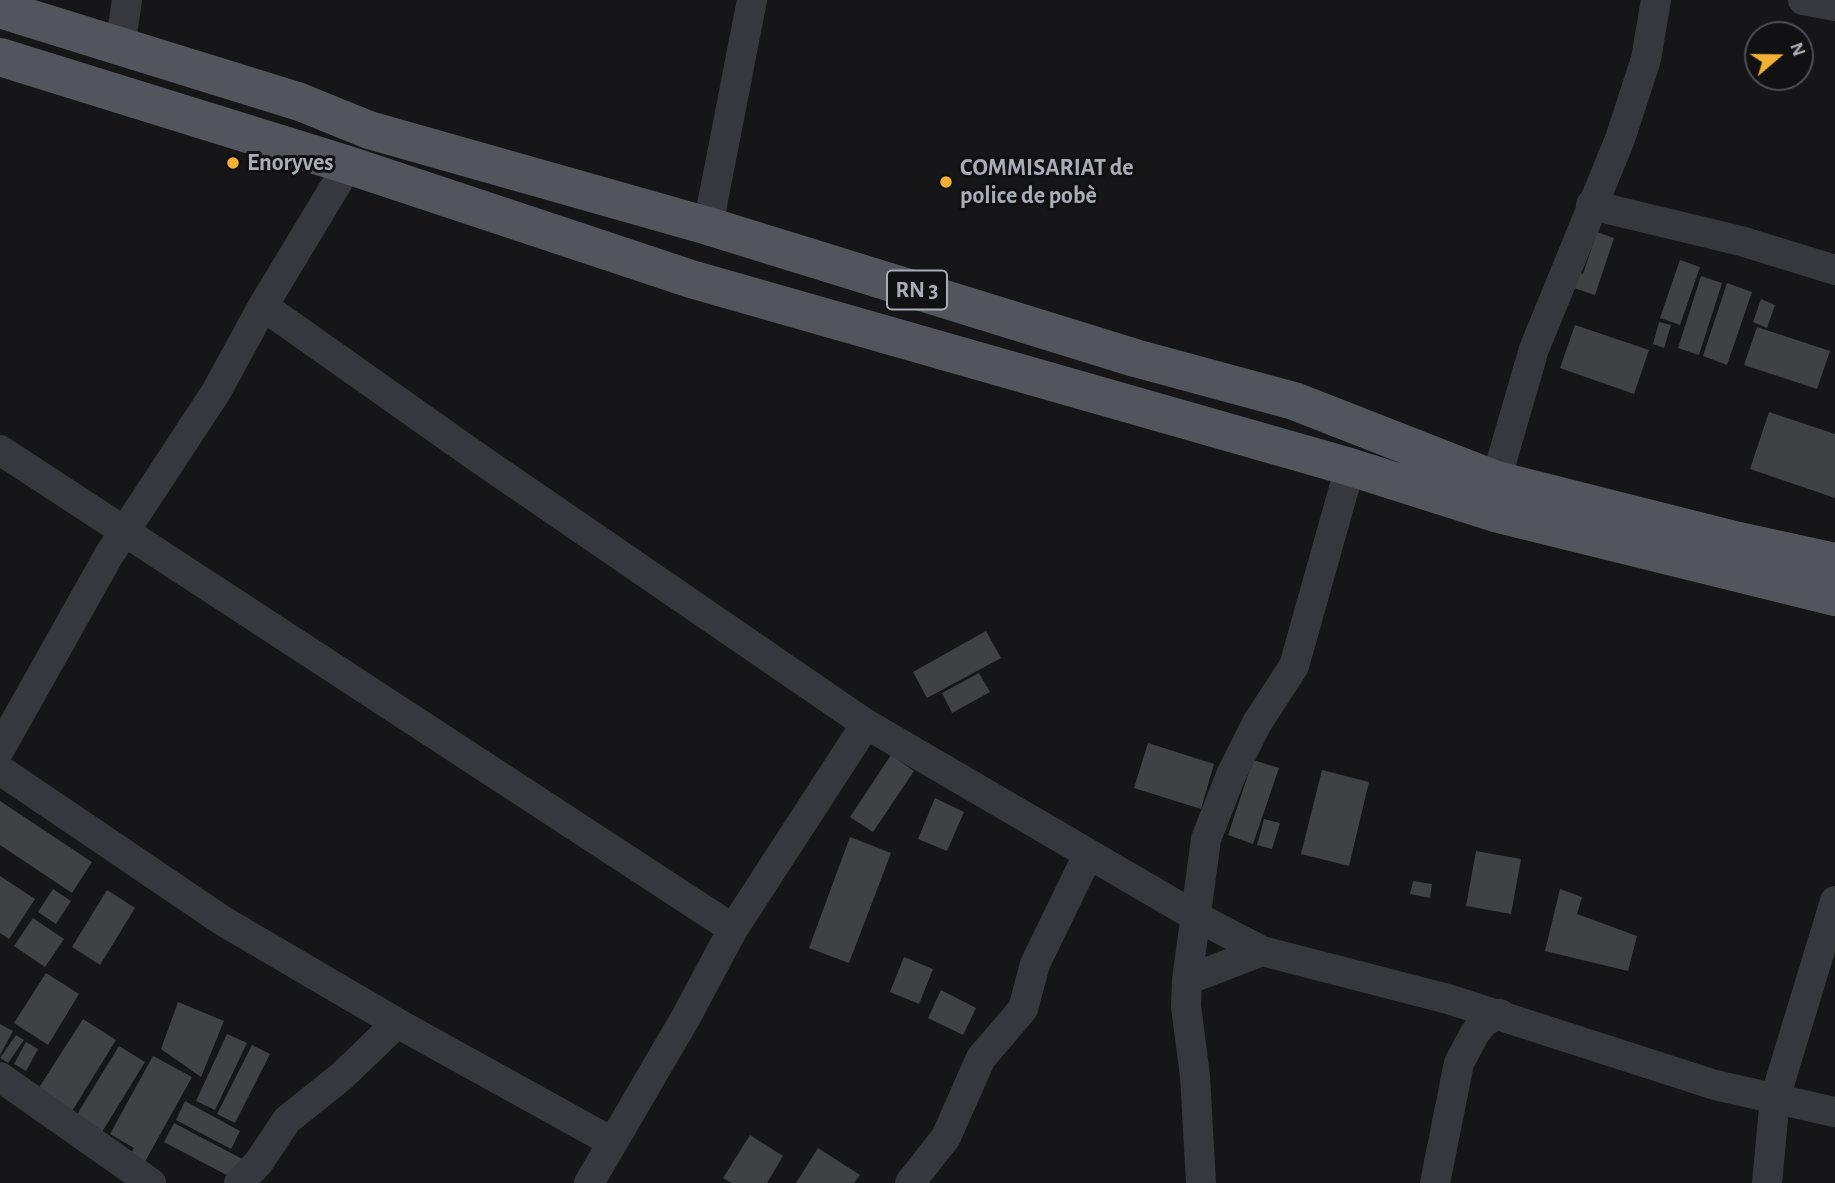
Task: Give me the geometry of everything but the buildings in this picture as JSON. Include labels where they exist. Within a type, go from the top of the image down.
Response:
[{"type":"main road","name":"RN 3","points":[[0,9],[300,102],[369,130],[708,226],[1135,358],[1294,401],[1496,480],[1730,539],[1835,562]]},
{"type":"main road","name":"RN 3","points":[[0,57],[348,165],[691,279],[1350,467],[1495,513],[1835,597]]},
{"type":"street","points":[[120,47],[127,0]]},
{"type":"street","points":[[708,226],[752,0]]},
{"type":"street","points":[[1496,480],[1534,349],[1620,139],[1646,59],[1656,0]]},
{"type":"street","points":[[1803,0],[1835,6]]},
{"type":"street","points":[[0,749],[108,555],[216,392],[263,306],[348,165]]},
{"type":"street","points":[[1591,205],[1741,241],[1835,270]]},
{"type":"street","points":[[263,306],[585,532],[866,724],[1088,855],[1262,951],[1500,1014],[1716,1085],[1835,1112]]},
{"type":"street","points":[[0,450],[733,929]]},
{"type":"street","points":[[1201,1183],[1195,1076],[1186,1006],[1206,839],[1231,775],[1257,723],[1294,666],[1350,467]]},
{"type":"street","points":[[589,1183],[733,929],[866,724]]},
{"type":"street","points":[[0,769],[223,921],[397,1023],[612,1142]]},
{"type":"street","points":[[910,1183],[946,1137],[981,1058],[1023,1009],[1035,964],[1088,855]]},
{"type":"street","points":[[1768,1183],[1775,1098],[1835,901]]},
{"type":"street","points":[[1187,980],[1262,951]]},
{"type":"street","points":[[1435,1183],[1459,1063],[1475,1033],[1485,1021],[1500,1014]]},
{"type":"street","points":[[239,1183],[259,1162],[288,1120],[342,1076],[397,1023]]},
{"type":"street","points":[[0,1077],[151,1183]]},
{"type":"place","name":"Enoryves","points":[[233,163]]},
{"type":"place","name":"COMMISARIAT de police de pobè","points":[[946,182]]}]
